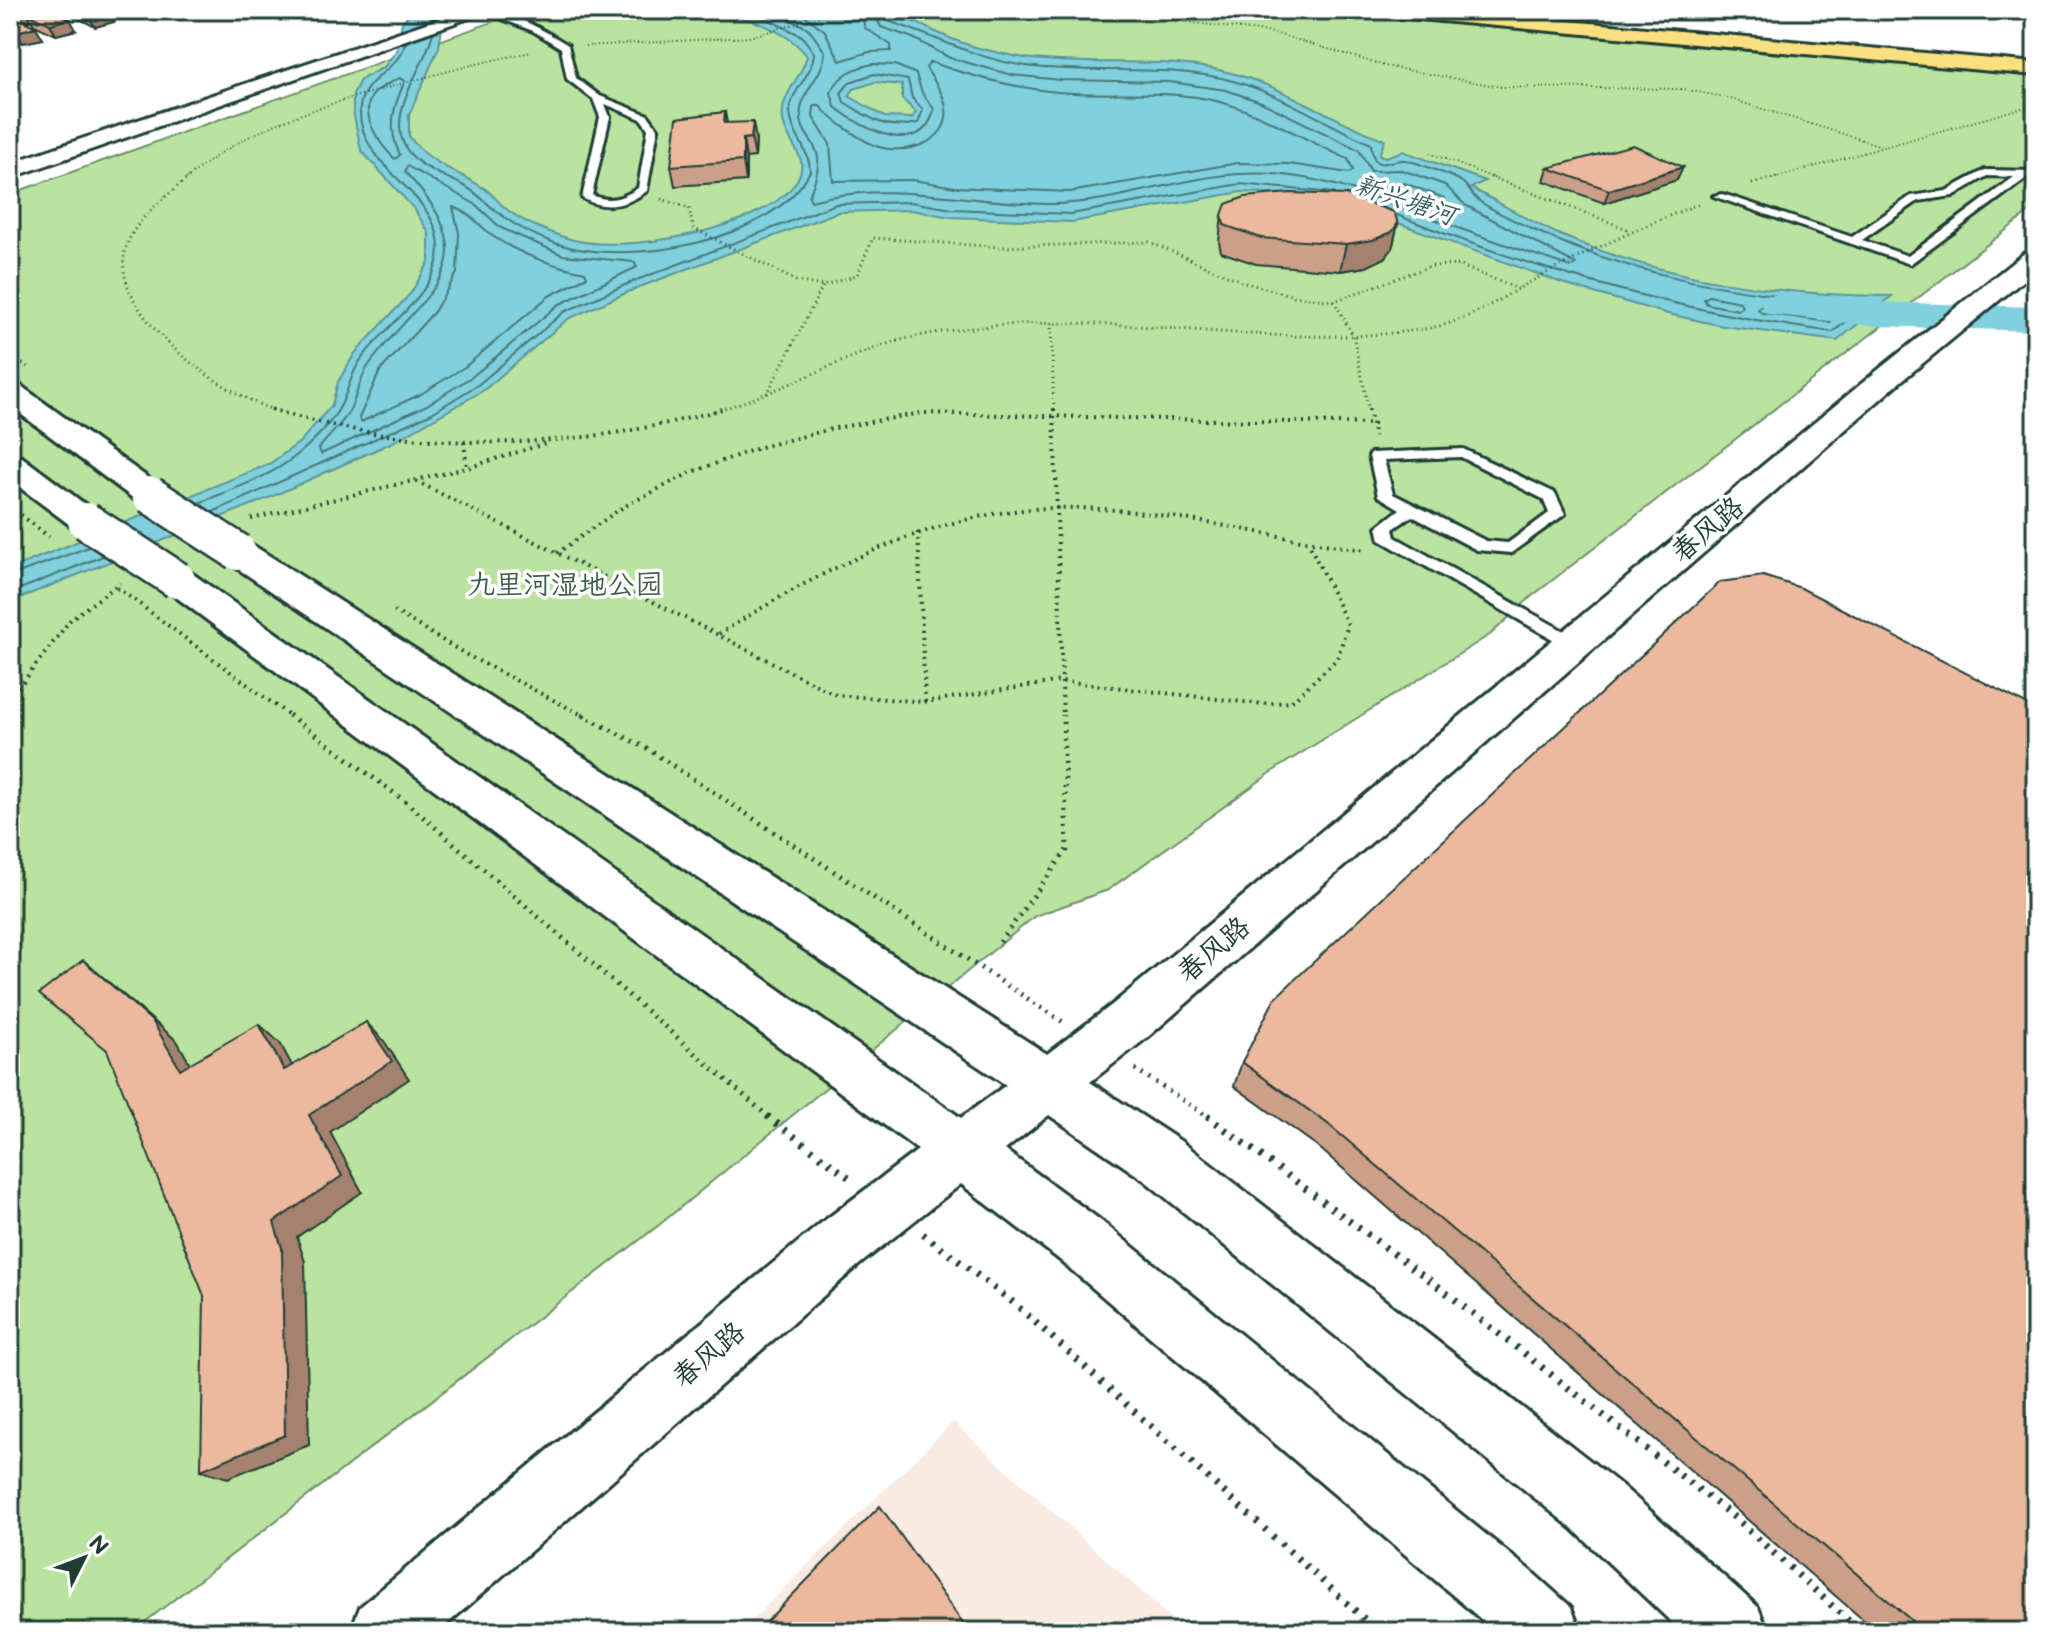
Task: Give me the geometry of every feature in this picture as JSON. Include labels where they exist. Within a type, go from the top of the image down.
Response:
[{"type":"main road","points":[[10,171],[483,10]]},
{"type":"main road","points":[[1385,10],[2036,69]]},
{"type":"main road","points":[[1461,10],[2036,59]]},
{"type":"main road","name":"春风路","points":[[385,1632],[888,1207],[1131,1020],[1889,376],[2036,257]]},
{"type":"main road","points":[[10,392],[150,495],[926,1002],[1163,1161],[1597,1507],[1733,1632]]},
{"type":"main road","points":[[10,464],[86,521],[177,580],[1080,1240],[1509,1597],[1546,1632]]},
{"type":"lane","points":[[483,10],[536,29],[565,47],[572,79],[597,98],[645,117],[653,129],[643,189],[617,203],[595,202],[586,196],[605,117],[597,98]]},
{"type":"lane","points":[[653,129],[667,128]]},
{"type":"lane","points":[[1853,241],[1915,198],[1949,194],[1985,173],[2030,174]]},
{"type":"lane","points":[[1719,196],[1910,260],[2030,174]]},
{"type":"lane","points":[[1463,453],[1550,496],[1557,514],[1511,548],[1483,546],[1411,509],[1386,496],[1376,456],[1463,453]]},
{"type":"lane","points":[[1411,509],[1385,527],[1388,540],[1574,644]]},
{"type":"path","points":[[844,10],[749,37],[565,47],[445,72],[341,101],[248,134],[207,161],[154,207],[128,241],[123,274],[139,308],[176,351],[242,397],[289,416],[464,442],[552,441],[643,429],[767,395],[847,359],[908,338],[1051,323],[1228,336],[1353,335],[1432,328],[1462,319],[1614,238],[1719,196],[2036,104]]},
{"type":"path","points":[[1048,10],[1132,15],[1274,33],[1385,66],[1501,87],[1682,89],[1724,97],[1883,146]]},
{"type":"path","points":[[1430,153],[1631,231]]},
{"type":"path","points":[[643,189],[689,208],[693,228],[796,281],[823,286],[857,275],[873,238],[1001,247],[1149,242],[1246,283],[1294,296],[1334,301],[1378,288],[1431,266],[1459,265],[1518,289]]},
{"type":"path","points":[[767,395],[823,286]]},
{"type":"path","points":[[1334,301],[1353,335],[1375,424],[1376,456]]},
{"type":"path","points":[[1000,942],[1067,850],[1051,323]]},
{"type":"path","points":[[557,553],[637,500],[692,472],[761,447],[835,428],[922,413],[1375,424]]},
{"type":"path","points":[[464,442],[467,468]]},
{"type":"path","points":[[416,481],[836,695],[925,702],[1061,681],[1261,704],[1291,702],[1337,659],[1348,625],[1309,544]]},
{"type":"path","points":[[10,506],[49,537]]},
{"type":"path","points":[[718,635],[822,571],[918,532],[983,517],[1056,508],[1148,514],[1309,544],[1369,550],[1388,540]]},
{"type":"path","points":[[918,532],[925,702]]},
{"type":"path","points":[[134,600],[406,802],[776,1123],[1014,1303],[1379,1632]]},
{"type":"shaded area","points":[[953,1422],[1186,1632],[740,1632]]},
{"type":"green space","name":"九里河湿地公园","points":[[526,10],[1306,10],[2036,76],[2036,207],[1532,596],[1491,634],[1279,767],[1108,890],[1035,916],[659,1225],[132,1632],[10,1632],[10,194]]},
{"type":"water","points":[[857,8],[888,12],[968,45],[1025,58],[1183,64],[1235,74],[1274,88],[1385,140],[1379,155],[1386,157],[1403,151],[1485,181],[1471,188],[1547,229],[1597,250],[1638,263],[1722,282],[1807,293],[1892,296],[1837,341],[1723,326],[1573,287],[1387,219],[1286,194],[1241,192],[1072,222],[951,217],[911,210],[838,212],[637,288],[568,319],[484,390],[393,442],[271,497],[10,602],[10,569],[269,464],[300,442],[332,405],[338,382],[355,353],[411,293],[429,262],[429,233],[415,210],[361,150],[353,111],[353,94],[360,80],[384,67],[397,50],[402,22],[413,10],[445,10],[439,47],[409,115],[409,136],[433,160],[486,189],[515,215],[570,239],[622,244],[688,235],[751,215],[776,202],[793,186],[801,168],[801,160],[783,121],[783,112],[787,95],[807,56],[776,31],[751,20],[711,10]],"holes":[[[875,82],[902,85],[902,99],[916,112],[912,118],[885,117],[849,96],[854,89]]]},
{"type":"building","points":[[50,10],[70,19],[50,24],[28,14]]},
{"type":"building","points":[[78,10],[106,10],[107,11],[88,15]]},
{"type":"building","points":[[10,17],[36,27],[16,32],[10,29]]},
{"type":"building","points":[[725,112],[724,123],[753,122],[751,138],[743,139],[743,161],[671,166],[677,118]]},
{"type":"building","points":[[1633,145],[1683,167],[1609,190],[1548,168]]},
{"type":"building","points":[[1291,193],[1347,195],[1394,212],[1398,223],[1392,232],[1373,240],[1346,244],[1261,238],[1224,225],[1222,215],[1226,204],[1245,197]]},
{"type":"building","points":[[1763,576],[1801,588],[2036,709],[2036,1632],[1925,1632],[1328,1124],[1242,1062],[1275,998],[1720,582]]},
{"type":"building","points":[[83,960],[153,1022],[180,1069],[259,1024],[284,1070],[366,1022],[392,1061],[309,1115],[342,1176],[274,1222],[282,1248],[285,1435],[201,1470],[204,1296],[107,1050],[39,994]]},
{"type":"building","points":[[880,1506],[969,1632],[756,1632]]},
{"type":"waterway","name":"新兴塘河","points":[[1781,305],[1876,314],[2036,319]]}]
